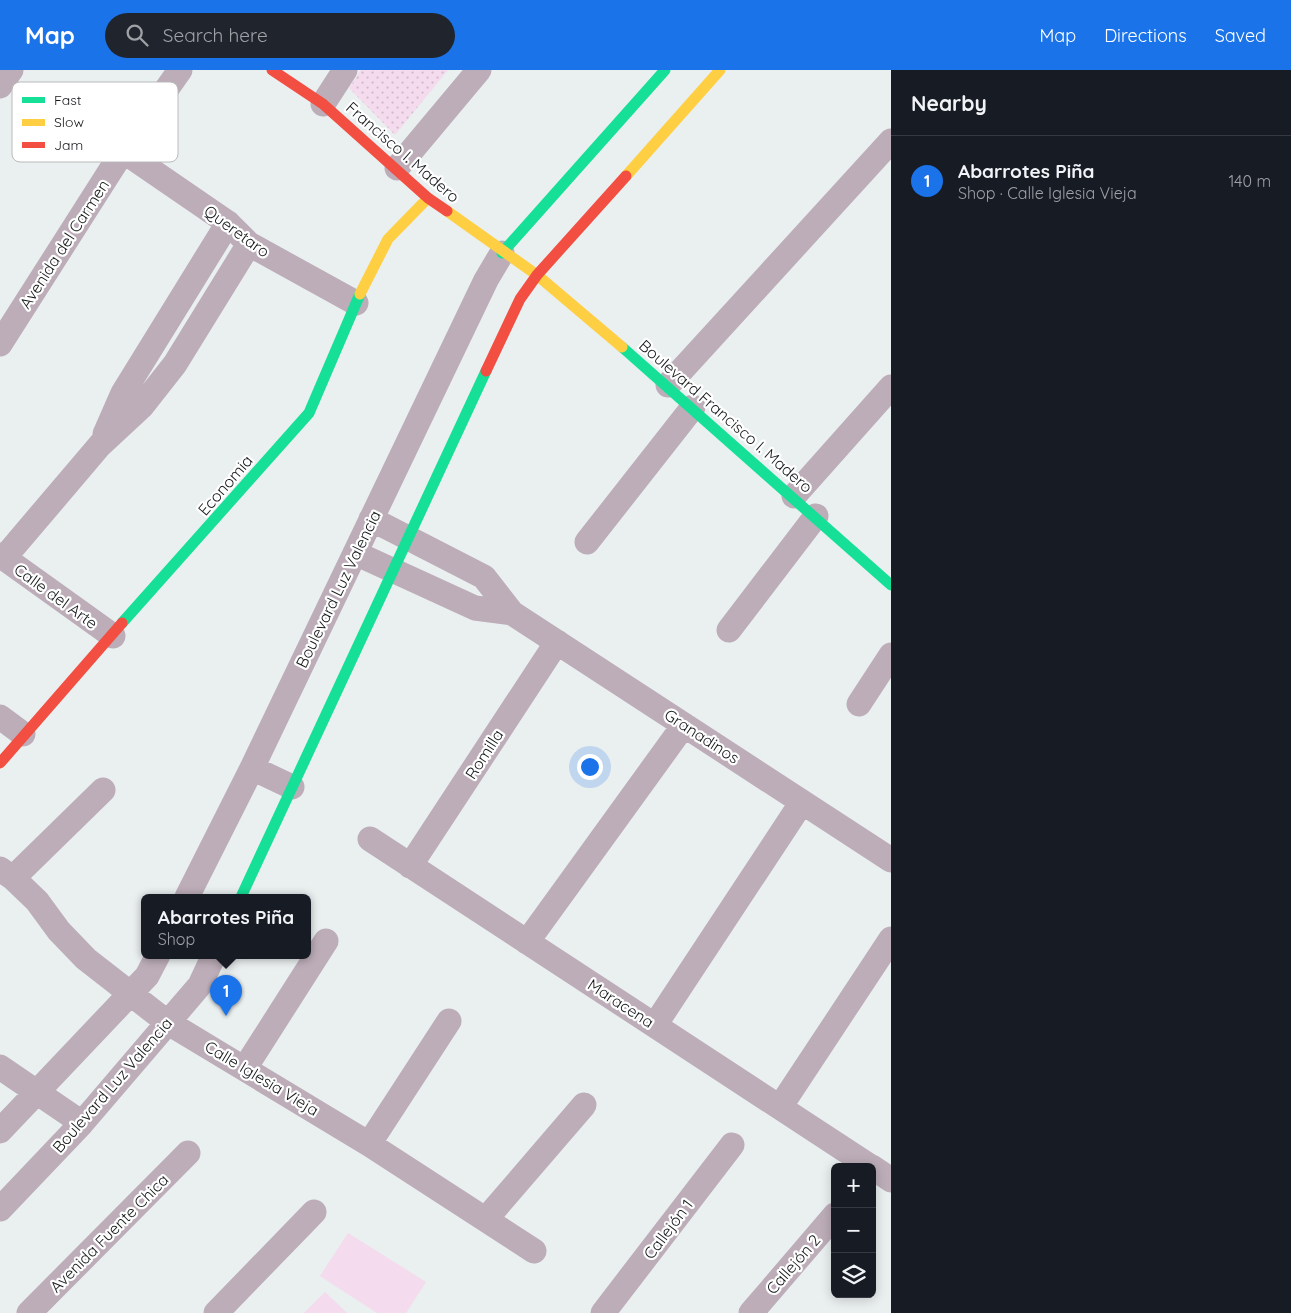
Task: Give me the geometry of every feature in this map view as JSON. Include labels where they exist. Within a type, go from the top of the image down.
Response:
[{"type":"street","points":[[0,86],[11,70]]},
{"type":"street","name":"Avenida del Carmen","points":[[172,82],[180,70]]},
{"type":"street","name":"Francisco I. Madero","points":[[272,70],[323,104],[397,168],[428,198],[537,275]]},
{"type":"street","points":[[323,104],[345,70]]},
{"type":"street","points":[[397,168],[479,70]]},
{"type":"street","points":[[502,252],[666,70]]},
{"type":"street","points":[[241,894],[520,299],[537,275],[720,70]]},
{"type":"street","points":[[668,385],[891,141]]},
{"type":"street","name":"Avenida del Carmen","points":[[0,344],[116,162]]},
{"type":"street","name":"Queretaro","points":[[139,162],[228,223],[249,244],[356,303]]},
{"type":"street","name":"Economia","points":[[0,763],[23,734],[309,413],[323,387],[356,303],[389,238],[428,198]]},
{"type":"street","points":[[100,445],[123,393],[228,223]]},
{"type":"street","points":[[2,557],[100,445],[142,406],[175,364],[249,244]]},
{"type":"street","name":"Boulevard Luz Valencia","points":[[189,894],[252,768],[486,280],[502,252]]},
{"type":"street","name":"Boulevard Francisco I. Madero","points":[[537,275],[668,385],[891,584]]},
{"type":"street","points":[[794,496],[891,387]]},
{"type":"street","points":[[587,542],[693,407]]},
{"type":"street","points":[[729,630],[816,516]]},
{"type":"street","name":"Granadinos","points":[[371,519],[484,577],[512,613],[891,860]]},
{"type":"street","name":"Granadinos","points":[[355,553],[475,608],[512,613]]},
{"type":"street","name":"Calle del Arte","points":[[2,557],[112,636]]},
{"type":"street","name":"Romilla","points":[[410,866],[557,642]]},
{"type":"street","points":[[859,704],[891,655]]},
{"type":"street","points":[[0,717],[23,734]]},
{"type":"street","points":[[527,942],[684,725]]},
{"type":"street","points":[[252,768],[292,786]]},
{"type":"street","points":[[7,873],[103,790]]},
{"type":"street","points":[[655,1026],[802,802]]},
{"type":"street","name":"Maracena","points":[[370,839],[866,1163]]},
{"type":"street","name":"Calle Iglesia Vieja","points":[[7,873],[37,901],[59,931],[79,952],[130,995],[166,1022],[369,1144],[534,1252]]},
{"type":"street","points":[[780,1107],[891,939]]},
{"type":"street","points":[[245,1068],[326,941]]},
{"type":"street","points":[[0,1131],[130,995],[147,976],[156,959]]},
{"type":"street","name":"Boulevard Luz Valencia","points":[[0,1209],[82,1123],[166,1022],[200,985],[212,959]]},
{"type":"street","points":[[369,1144],[449,1021]]},
{"type":"street","points":[[0,1067],[82,1123]]},
{"type":"street","points":[[486,1219],[584,1105]]},
{"type":"street","name":"Callejón 1","points":[[603,1313],[732,1145]]},
{"type":"street","name":"Avenida Fuente Chica","points":[[29,1313],[188,1153]]},
{"type":"street","name":"Maracena","points":[[876,1170],[891,1180]]},
{"type":"street","points":[[216,1313],[314,1212]]},
{"type":"street","name":"Callejón 2","points":[[751,1313],[831,1220]]},
{"type":"shaded area","points":[[361,70],[448,70],[395,135],[349,88]]},
{"type":"shaded area","points":[[348,1233],[426,1282],[406,1313],[377,1313],[320,1276]]},
{"type":"shaded area","points":[[325,1292],[347,1313],[304,1313]]},
{"type":"traffic: fast","points":[[502,253],[665,70]]},
{"type":"traffic: fast","points":[[122,623],[309,413],[360,294]]},
{"type":"traffic: fast","points":[[622,347],[891,585]]},
{"type":"traffic: fast","points":[[242,894],[486,371]]},
{"type":"traffic: slow","points":[[626,176],[720,70]]},
{"type":"traffic: slow","points":[[360,294],[388,239],[428,198]]},
{"type":"traffic: slow","points":[[447,211],[537,275],[622,347]]},
{"type":"traffic: jam","points":[[272,70],[323,104],[428,198],[447,211]]},
{"type":"traffic: jam","points":[[486,371],[520,299],[537,275],[626,176]]},
{"type":"traffic: jam","points":[[0,763],[122,623]]},
{"type":"place","name":"Abarrotes Piña","points":[[226,1016]]}]
